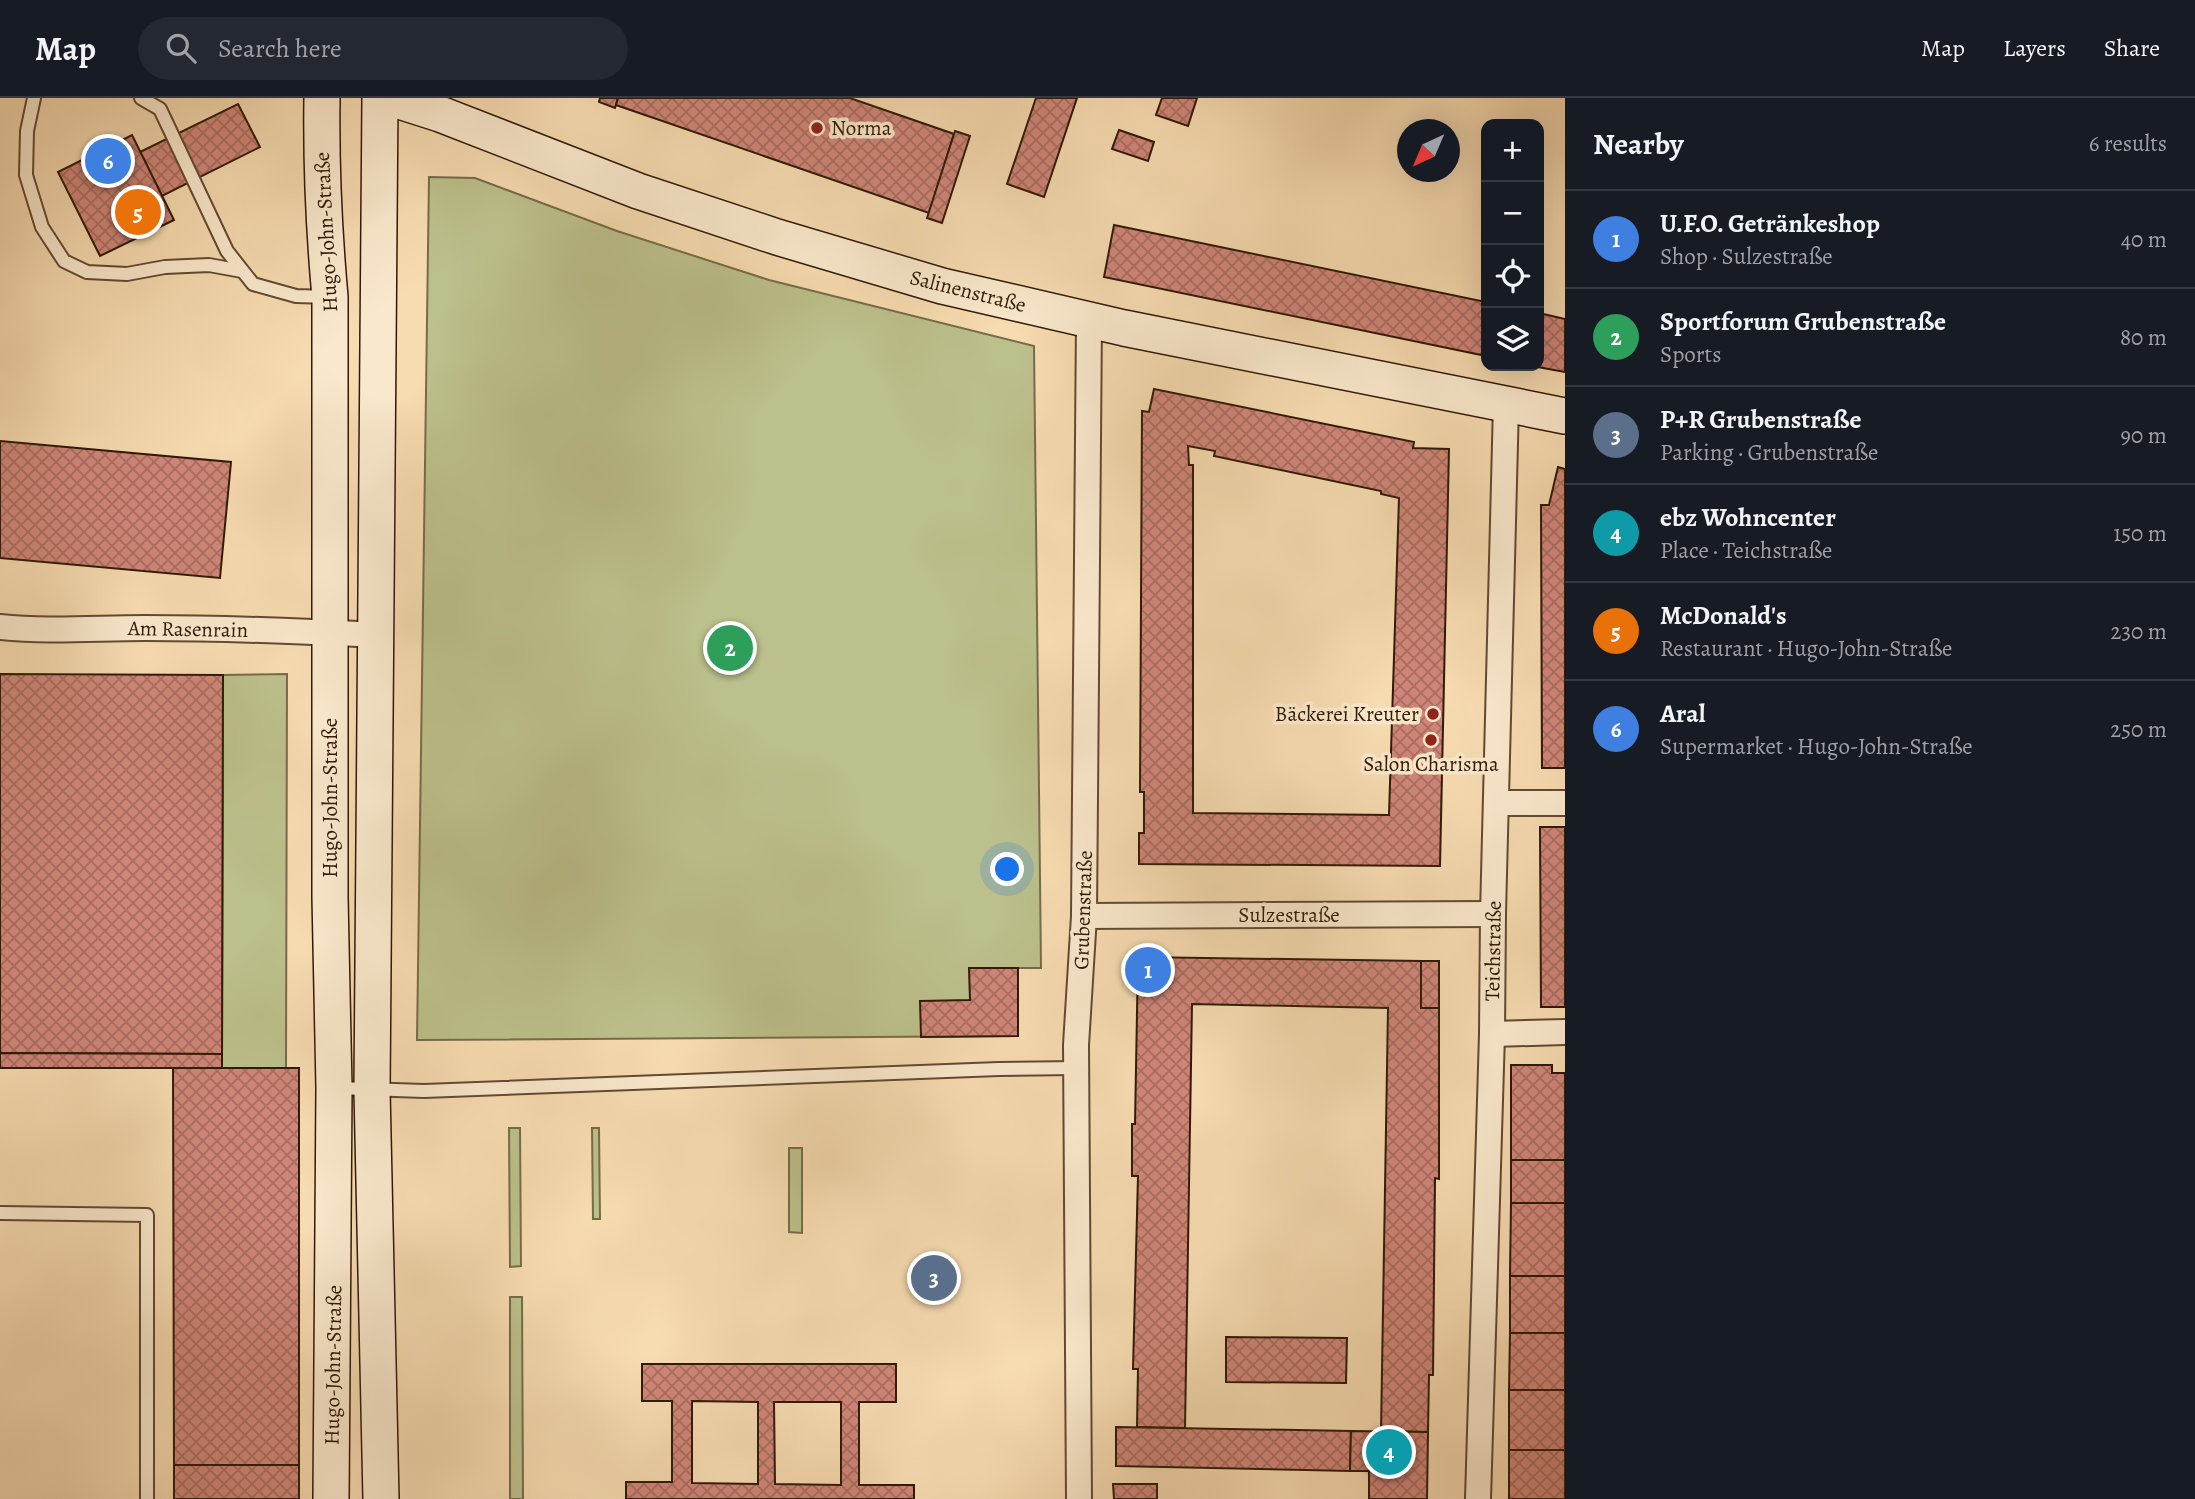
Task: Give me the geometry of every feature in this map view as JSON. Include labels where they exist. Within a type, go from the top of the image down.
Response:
[{"type":"main road","name":"Hugo-John-Straße","points":[[322,98],[325,239],[330,297],[330,897],[334,1088],[331,1499]]},
{"type":"main road","name":"Hugo-John-Straße","points":[[380,98],[372,1090],[381,1499]]},
{"type":"main road","name":"Salinenstraße","points":[[390,98],[440,114],[638,191],[777,237],[942,286],[1089,320],[1565,416]]},
{"type":"street","name":"Grubenstraße","points":[[1079,1499],[1066,1067],[1076,1045],[1084,916],[1089,320]]},
{"type":"street","name":"Teichstraße","points":[[1478,1499],[1492,1034],[1506,404]]},
{"type":"street","name":"Am Rasenrain","points":[[0,627],[28,630],[147,628],[376,635]]},
{"type":"street","points":[[1496,803],[1565,803]]},
{"type":"street","name":"Sulzestraße","points":[[1084,916],[1493,914]]},
{"type":"street","points":[[1492,1034],[1565,1032]]},
{"type":"lane","points":[[34,98],[27,131],[26,175],[42,227],[64,261],[86,272],[127,274],[165,267],[209,265],[243,271]]},
{"type":"lane","points":[[141,98],[160,109],[227,251],[253,284],[296,296],[330,297]]},
{"type":"lane","points":[[334,1088],[446,1090],[1066,1067]]},
{"type":"lane","points":[[0,1213],[148,1215],[147,1499]]},
{"type":"green space","points":[[429,177],[475,178],[617,231],[769,280],[1034,346],[1041,968],[1018,968],[1018,1036],[417,1040]]},
{"type":"green space","points":[[287,674],[286,1068],[222,1068],[223,675]]},
{"type":"green space","points":[[509,1128],[520,1128],[521,1266],[510,1267]]},
{"type":"green space","points":[[592,1128],[599,1128],[600,1219],[593,1219]]},
{"type":"green space","points":[[789,1148],[802,1148],[802,1233],[789,1232]]},
{"type":"green space","points":[[510,1297],[522,1297],[523,1499],[510,1499]]},
{"type":"building","points":[[600,98],[618,98],[615,108],[599,102]]},
{"type":"building","points":[[618,98],[850,98],[954,134],[929,213],[616,105]]},
{"type":"building","points":[[1036,98],[1077,98],[1044,197],[1007,184]]},
{"type":"building","points":[[1162,98],[1197,98],[1188,126],[1156,115]]},
{"type":"building","points":[[238,104],[260,147],[162,196],[140,152]]},
{"type":"building","points":[[1119,130],[1154,142],[1148,161],[1112,149]]},
{"type":"building","points":[[955,131],[970,136],[942,223],[927,218]]},
{"type":"building","points":[[132,135],[174,220],[100,256],[58,172]]},
{"type":"building","points":[[1114,225],[1481,301],[1481,355],[1104,277]]},
{"type":"building","points":[[1544,314],[1565,319],[1565,372],[1544,368]]},
{"type":"building","points":[[1154,389],[1414,442],[1413,448],[1449,449],[1440,866],[1139,864],[1139,833],[1144,833],[1144,792],[1140,792],[1142,411],[1149,412]],"holes":[[[1188,446],[1215,451],[1214,456],[1381,491],[1381,494],[1399,498],[1389,815],[1193,813],[1193,465],[1189,465]]]},
{"type":"building","points":[[0,441],[231,462],[220,578],[0,558]]},
{"type":"building","points":[[1558,467],[1565,469],[1565,768],[1542,768],[1541,505],[1549,505]]},
{"type":"building","points":[[0,674],[223,675],[222,1054],[0,1053]]},
{"type":"building","points":[[1540,827],[1565,827],[1565,1007],[1541,1007]]},
{"type":"building","points":[[1138,957],[1421,961],[1421,1008],[1439,1008],[1439,1179],[1435,1178],[1433,1375],[1429,1375],[1428,1432],[1381,1431],[1388,1008],[1192,1004],[1185,1428],[1137,1427],[1138,1369],[1133,1369],[1138,1176],[1132,1176],[1132,1124],[1135,1124]]},
{"type":"building","points":[[1421,961],[1439,961],[1439,1008],[1421,1008]]},
{"type":"building","points":[[969,968],[1018,968],[1018,1036],[921,1037],[920,1001],[970,1000]]},
{"type":"building","points":[[0,1053],[222,1054],[222,1068],[0,1068]]},
{"type":"building","points":[[1511,1065],[1552,1065],[1552,1073],[1565,1073],[1565,1160],[1511,1160]]},
{"type":"building","points":[[173,1068],[299,1068],[299,1465],[174,1465]]},
{"type":"building","points":[[1511,1160],[1565,1160],[1565,1203],[1511,1203]]},
{"type":"building","points":[[1511,1203],[1565,1203],[1565,1276],[1510,1276]]},
{"type":"building","points":[[1510,1276],[1565,1276],[1565,1333],[1510,1333]]},
{"type":"building","points":[[1510,1333],[1565,1333],[1565,1390],[1509,1390]]},
{"type":"building","points":[[1226,1337],[1347,1338],[1346,1383],[1226,1382]]},
{"type":"building","points":[[642,1364],[896,1364],[896,1402],[859,1402],[859,1485],[914,1485],[914,1499],[626,1499],[626,1482],[672,1482],[672,1401],[642,1401]],"holes":[[[692,1401],[758,1402],[758,1484],[692,1483]],[[774,1402],[841,1402],[841,1485],[775,1484]]]},
{"type":"building","points":[[1509,1390],[1565,1390],[1565,1450],[1509,1450]]},
{"type":"building","points":[[1116,1427],[1351,1431],[1350,1471],[1116,1466]]},
{"type":"building","points":[[1351,1431],[1428,1432],[1427,1499],[1369,1499],[1369,1471],[1350,1471]]},
{"type":"building","points":[[1509,1450],[1565,1450],[1565,1499],[1509,1499]]},
{"type":"building","points":[[174,1465],[299,1465],[299,1499],[174,1499]]},
{"type":"building","points":[[1113,1484],[1157,1484],[1157,1499],[1114,1499]]},
{"type":"place","name":"Norma","points":[[817,128]]},
{"type":"place","name":"Aral","points":[[108,161]]},
{"type":"place","name":"McDonald's","points":[[138,212]]},
{"type":"place","name":"Sportforum Grubenstraße","points":[[730,648]]},
{"type":"place","name":"Bäckerei Kreuter","points":[[1433,714]]},
{"type":"place","name":"Salon Charisma","points":[[1431,740]]},
{"type":"place","name":"U.F.O. Getränkeshop","points":[[1148,970]]},
{"type":"place","name":"P+R Grubenstraße","points":[[934,1278]]},
{"type":"place","name":"ebz Wohncenter","points":[[1389,1452]]}]
